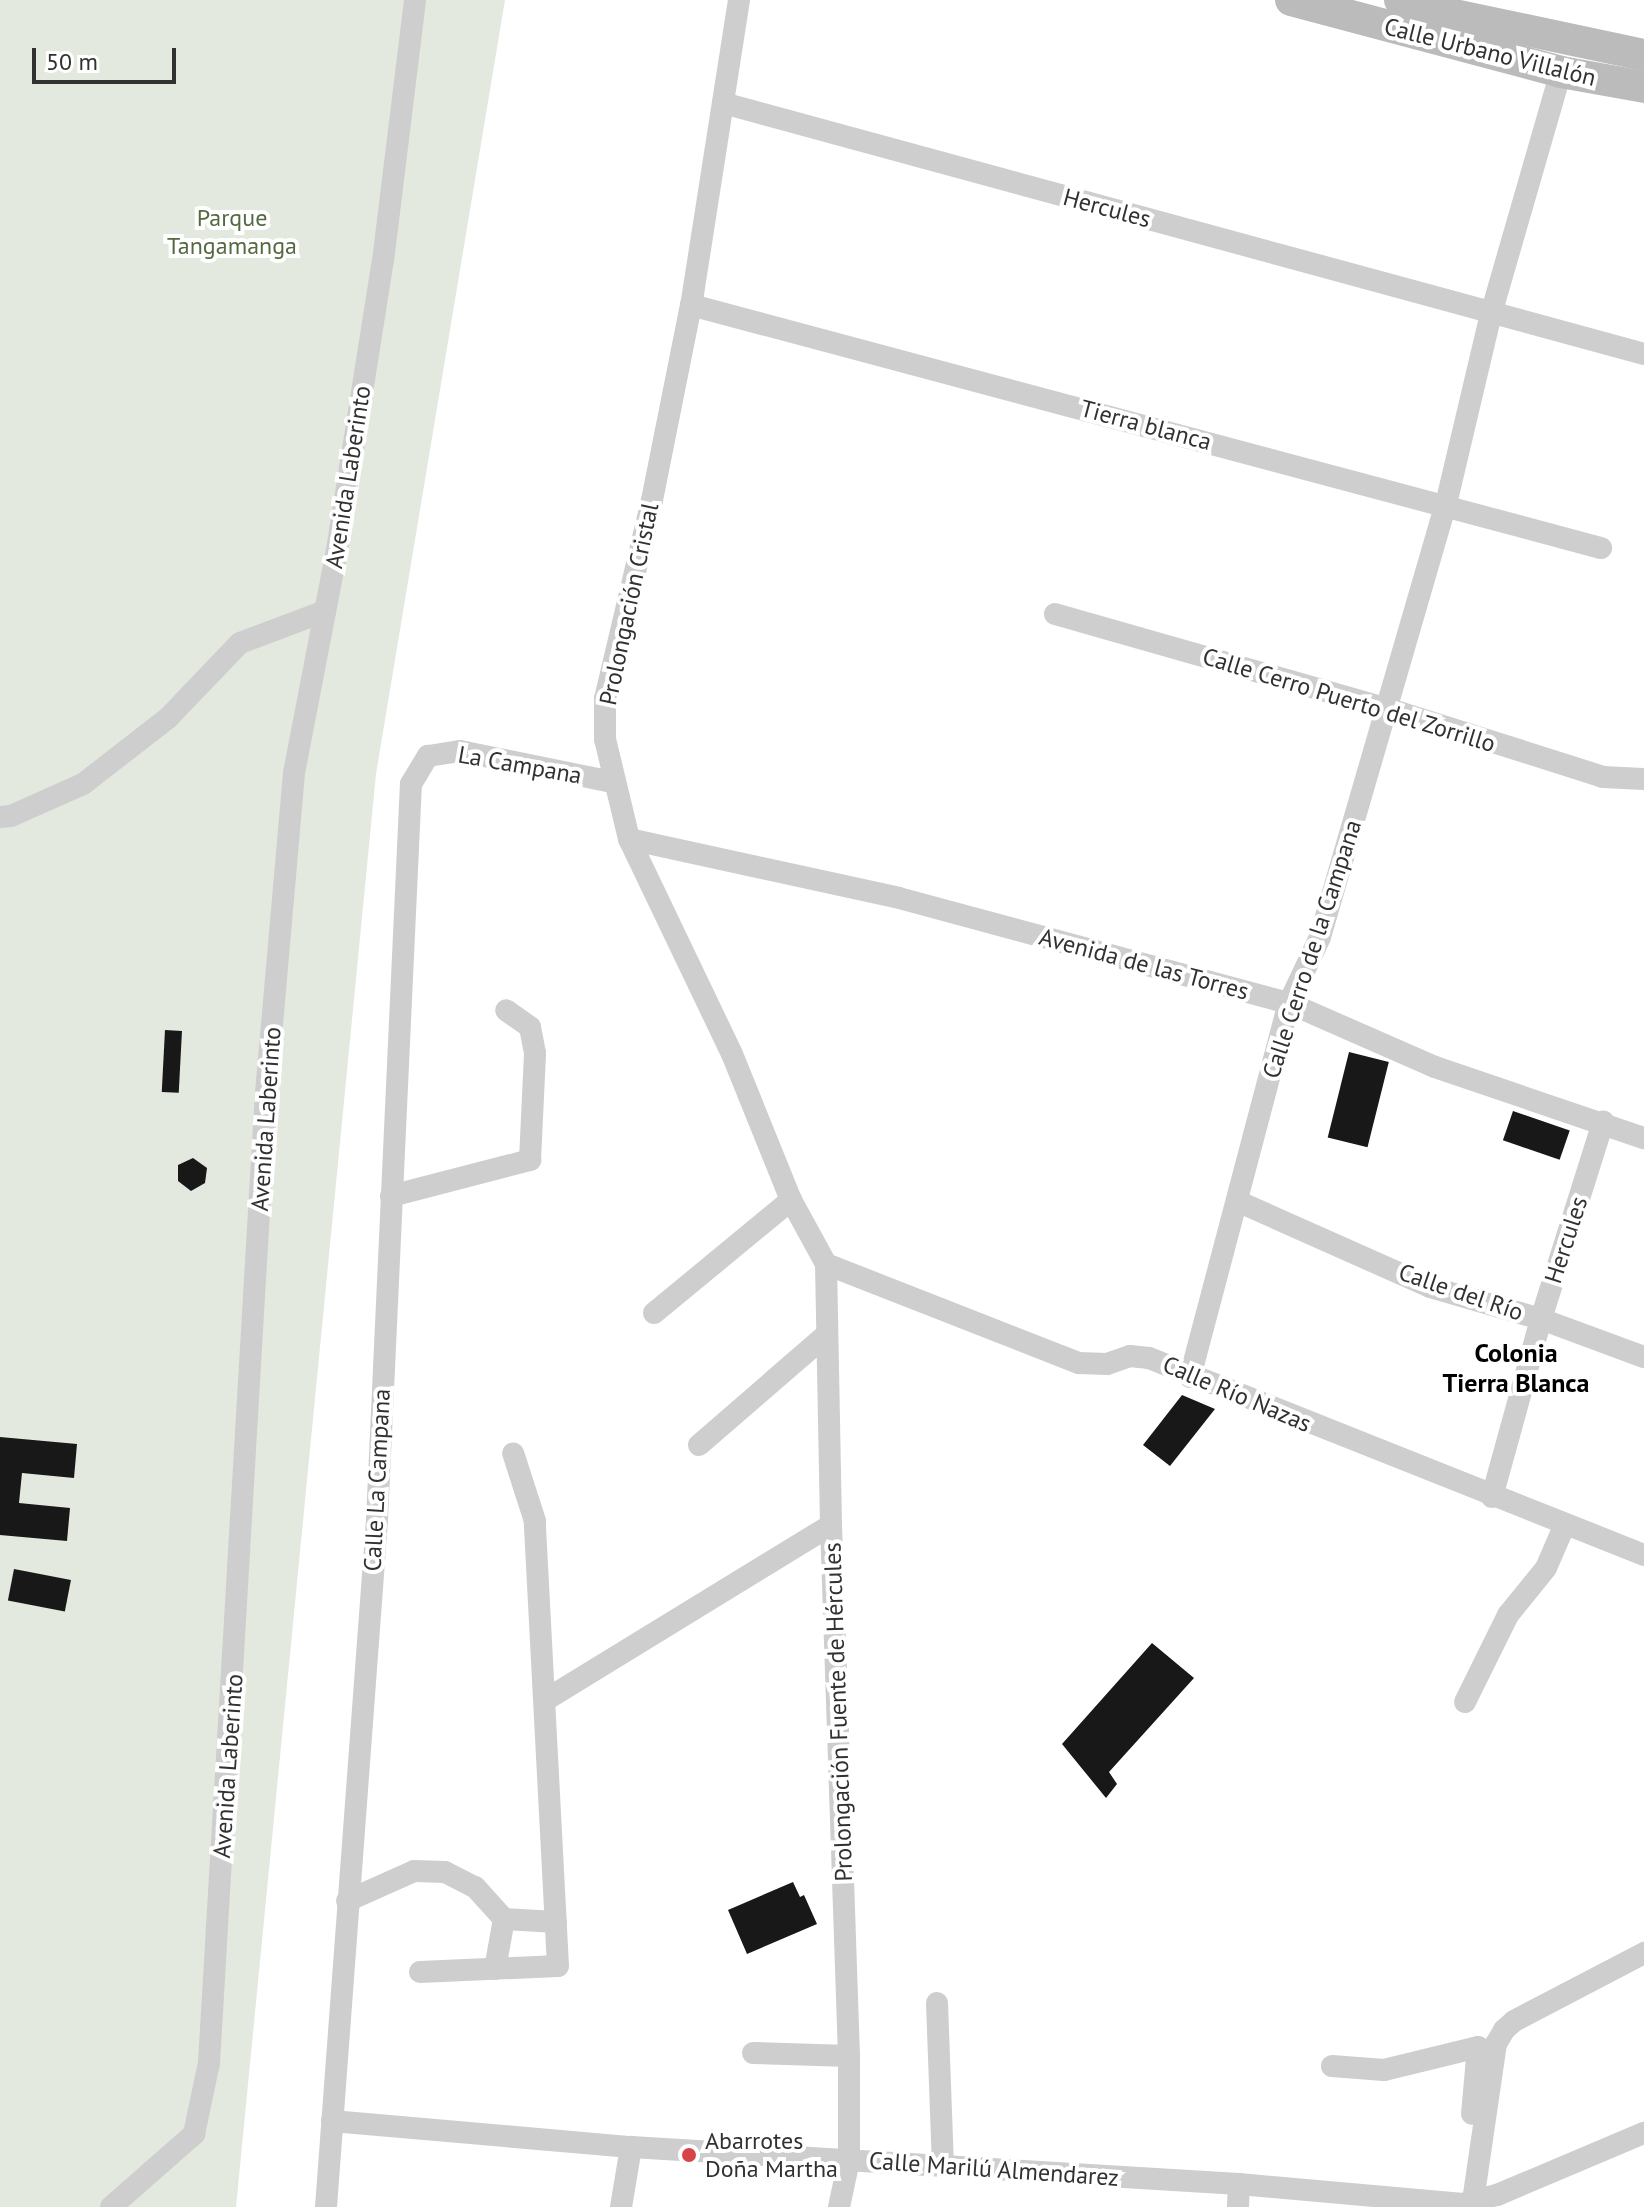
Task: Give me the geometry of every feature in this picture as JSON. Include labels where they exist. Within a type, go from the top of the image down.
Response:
[{"type":"street","name":"Avenida Laberinto","points":[[111,2207],[194,2134],[209,2063],[267,1077],[294,773],[325,611],[383,261],[415,0]]},
{"type":"street","name":"Prolongación Cristal","points":[[739,0],[691,305],[652,500],[605,699],[605,739],[612,782],[629,839],[732,1054],[791,1200],[826,1264]]},
{"type":"street","name":"Calle Urbano Villalón","points":[[1291,0],[1443,16],[1644,55]]},
{"type":"street","name":"Calle Urbano Villalón","points":[[1400,0],[1443,16],[1561,72],[1644,87]]},
{"type":"street","points":[[1386,708],[1446,504],[1491,314],[1561,72]]},
{"type":"street","name":"Hercules","points":[[723,103],[1644,354]]},
{"type":"street","name":"Tierra blanca","points":[[691,305],[1446,504],[1601,548]]},
{"type":"street","points":[[0,817],[11,816],[83,784],[168,718],[240,643],[325,611]]},
{"type":"street","name":"Calle Cerro Puerto del Zorrillo","points":[[1055,614],[1386,708],[1603,777],[1644,779]]},
{"type":"street","name":"Calle Cerro de la Campana","points":[[1190,1377],[1289,1003],[1320,937],[1386,708]]},
{"type":"street","name":"La Campana","points":[[428,756],[460,751],[612,782]]},
{"type":"street","name":"Calle La Campana","points":[[326,2207],[377,1520],[411,784],[428,756]]},
{"type":"street","name":"Avenida de las Torres","points":[[629,839],[899,898],[1289,1003],[1435,1067],[1644,1138]]},
{"type":"street","points":[[391,1196],[530,1160],[535,1053],[530,1027],[506,1010]]},
{"type":"street","name":"Hercules","points":[[1492,1497],[1541,1319],[1603,1122]]},
{"type":"street","points":[[654,1313],[791,1200]]},
{"type":"street","name":"Calle del Río","points":[[1237,1201],[1430,1287],[1541,1319],[1644,1357]]},
{"type":"street","name":"Prolongación Fuente de Hércules","points":[[826,1264],[831,1525],[849,2056],[849,2160],[839,2207]]},
{"type":"street","name":"Calle Río Nazas","points":[[826,1264],[1079,1363],[1107,1364],[1130,1356],[1149,1358],[1190,1377],[1644,1555]]},
{"type":"street","points":[[699,1445],[827,1334]]},
{"type":"street","points":[[420,1972],[558,1966],[547,1699],[535,1521],[513,1453]]},
{"type":"street","points":[[1465,1702],[1508,1615],[1546,1568],[1565,1524]]},
{"type":"street","points":[[547,1699],[831,1525]]},
{"type":"street","points":[[347,1901],[414,1871],[445,1872],[475,1887],[504,1919],[556,1922]]},
{"type":"street","points":[[495,1969],[504,1919]]},
{"type":"street","points":[[1467,2204],[1496,2044],[1504,2030],[1514,2021],[1644,1953]]},
{"type":"street","points":[[937,2003],[943,2165]]},
{"type":"street","points":[[1332,2066],[1384,2070],[1478,2047],[1467,2204]]},
{"type":"street","points":[[753,2053],[849,2056]]},
{"type":"street","name":"Calle Marilú Almendarez","points":[[332,2121],[631,2147],[1239,2184],[1467,2204]]},
{"type":"street","points":[[1467,2204],[1644,2133]]},
{"type":"street","points":[[621,2207],[631,2147]]},
{"type":"street","points":[[1238,2207],[1239,2184]]},
{"type":"green space","name":"Parque Tangamanga","points":[[0,0],[505,0],[376,774],[236,2207],[0,2207]]},
{"type":"building","points":[[165,1030],[182,1031],[179,1093],[162,1092]]},
{"type":"building","points":[[1349,1052],[1389,1062],[1367,1147],[1328,1137]]},
{"type":"building","points":[[1513,1111],[1570,1131],[1560,1160],[1503,1140]]},
{"type":"building","points":[[193,1158],[207,1168],[205,1183],[191,1191],[178,1181],[178,1165]]},
{"type":"building","points":[[1182,1395],[1215,1409],[1170,1466],[1143,1445]]},
{"type":"building","points":[[0,1437],[77,1444],[74,1478],[22,1473],[19,1503],[70,1508],[67,1541],[0,1535]]},
{"type":"building","points":[[14,1569],[71,1580],[65,1611],[8,1600]]},
{"type":"building","points":[[1152,1643],[1194,1678],[1109,1772],[1117,1784],[1106,1798],[1062,1744]]},
{"type":"building","points":[[793,1882],[800,1897],[804,1895],[817,1924],[747,1954],[728,1910]]},
{"type":"place","name":"Abarrotes Doña Martha","points":[[689,2155]]},
{"type":"district","name":"Colonia Tierra Blanca","points":[[1516,1368]]}]
